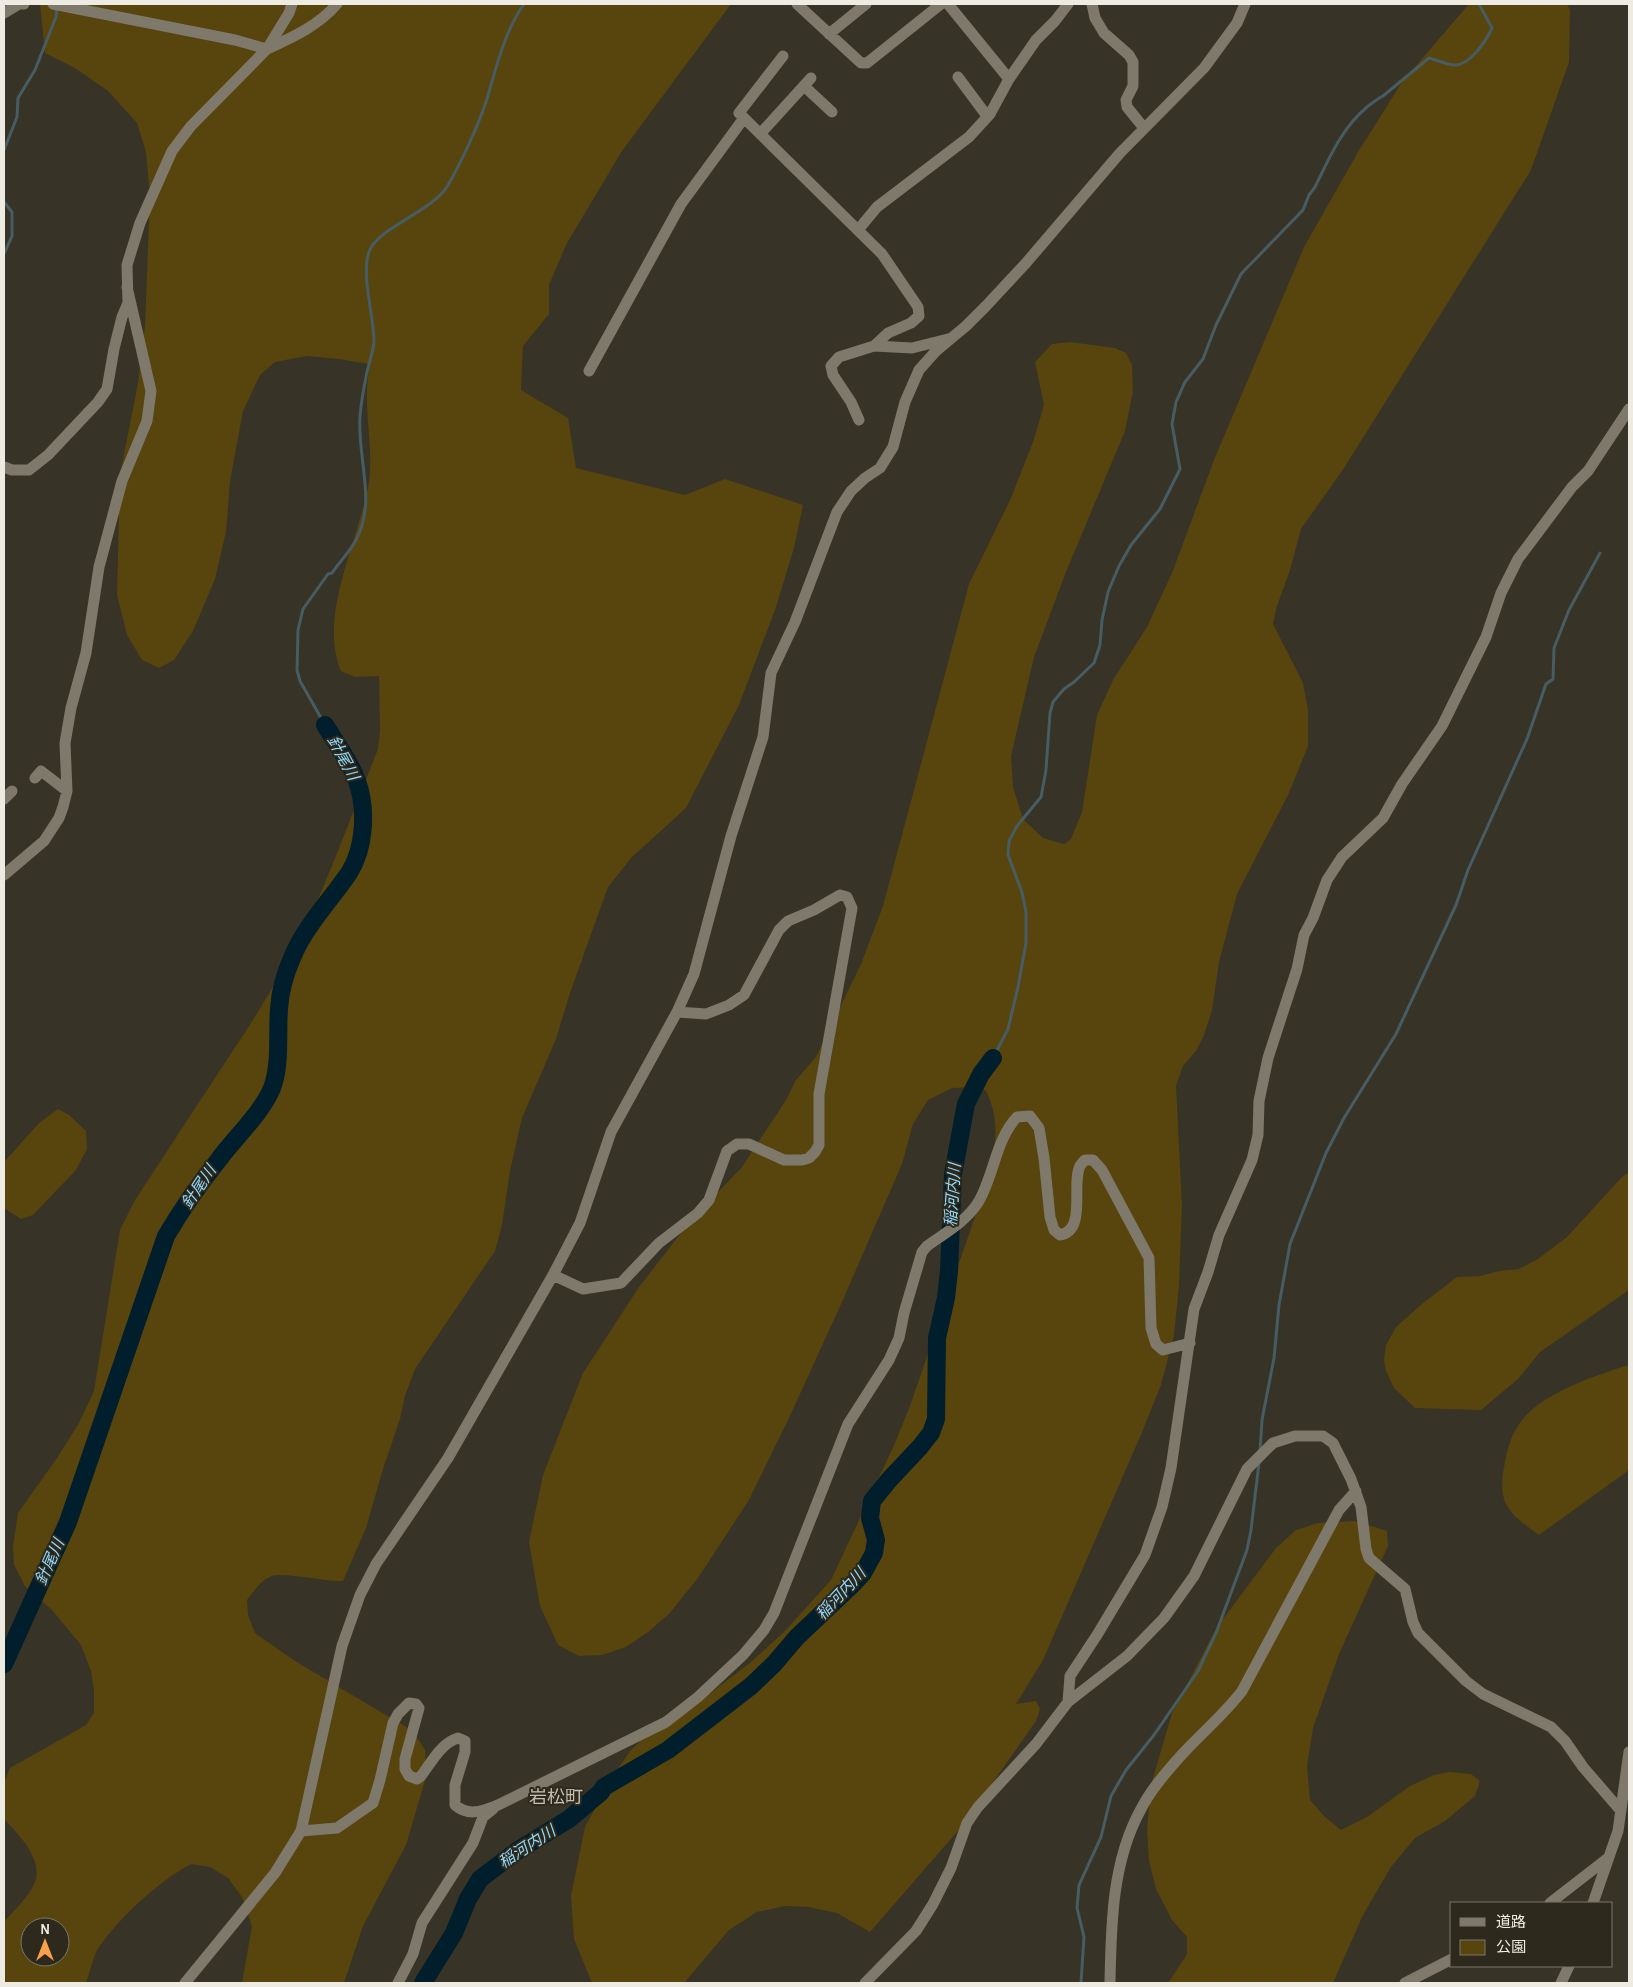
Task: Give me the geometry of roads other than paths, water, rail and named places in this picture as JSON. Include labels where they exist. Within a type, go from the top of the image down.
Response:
[{"type":"street","points":[[4,13],[19,4],[24,4]]},
{"type":"street","points":[[4,467],[12,470],[29,470],[48,455],[98,402],[107,389],[114,349],[122,317],[128,303],[127,265],[140,223],[172,151],[191,126],[267,49],[289,14],[292,4]]},
{"type":"street","points":[[58,5],[235,40],[267,49],[302,33],[328,15],[337,4]]},
{"type":"street","points":[[797,4],[861,63],[867,63],[941,4]]},
{"type":"street","points":[[829,34],[866,4]]},
{"type":"street","points":[[948,4],[1009,80]]},
{"type":"street","points":[[858,230],[877,207],[969,137],[987,116],[1036,40],[1055,21],[1068,4]]},
{"type":"street","points":[[1092,4],[1095,18],[1104,33],[1129,55],[1133,62],[1133,86],[1126,100],[1127,107],[1144,128]]},
{"type":"street","points":[[186,1983],[275,1873],[301,1831],[342,1646],[360,1595],[376,1564],[448,1458],[553,1275],[580,1223],[611,1132],[677,1012],[694,974],[731,836],[762,737],[771,673],[794,622],[838,512],[851,491],[880,468],[893,447],[905,402],[918,370],[936,351],[966,326],[1026,263],[1144,128],[1204,68],[1237,23],[1245,4]]},
{"type":"street","points":[[783,56],[739,113],[882,254],[918,307],[919,316],[911,323],[888,333],[874,346]]},
{"type":"street","points":[[958,77],[987,116]]},
{"type":"street","points":[[760,134],[807,82],[832,112]]},
{"type":"street","points":[[589,371],[681,204],[744,118]]},
{"type":"street","points":[[4,874],[44,841],[59,818],[67,791],[65,743],[71,708],[86,653],[99,567],[122,481],[147,421],[151,391],[127,287]]},
{"type":"street","points":[[859,420],[851,402],[833,375],[831,366],[839,356],[874,346],[912,348],[952,338]]},
{"type":"street","points":[[1068,1702],[1070,1676],[1097,1635],[1145,1554],[1162,1507],[1172,1468],[1194,1309],[1219,1235],[1252,1160],[1258,1136],[1259,1101],[1268,1058],[1297,969],[1304,935],[1313,918],[1326,880],[1342,857],[1383,818],[1402,784],[1442,726],[1486,637],[1501,593],[1518,559],[1572,487],[1588,471],[1629,409]]},
{"type":"street","points":[[35,778],[41,771],[67,791]]},
{"type":"street","points":[[553,1275],[583,1289],[621,1283],[658,1243],[698,1213],[709,1200],[727,1151],[737,1144],[749,1144],[784,1160],[802,1160],[815,1152],[819,1145],[819,1094],[852,908],[847,897],[840,895],[814,910],[788,921],[779,930],[744,995],[729,1005],[706,1014],[677,1012]]},
{"type":"street","points":[[398,1983],[414,1954],[422,1923],[473,1843],[483,1816],[498,1805],[666,1722],[698,1697],[744,1655],[764,1630],[774,1613],[848,1424],[889,1360],[899,1338],[904,1313],[922,1252],[927,1246],[965,1218],[978,1201],[1004,1136],[1017,1117],[1030,1116],[1038,1128],[1044,1158],[1050,1217],[1054,1230],[1060,1235],[1072,1230],[1075,1218],[1079,1167],[1085,1160],[1093,1160],[1102,1170],[1149,1258],[1151,1328],[1156,1344],[1163,1350],[1190,1343]]},
{"type":"street","points":[[865,1983],[916,1931],[933,1904],[951,1868],[967,1823],[978,1807],[1036,1744],[1068,1702],[1127,1656],[1164,1618],[1194,1576],[1247,1469],[1273,1443],[1294,1436],[1323,1436],[1333,1443],[1356,1491],[1363,1515],[1366,1549],[1370,1558],[1404,1588],[1413,1622],[1418,1633],[1466,1681],[1483,1694],[1551,1726],[1621,1811]]},
{"type":"street","points":[[1110,1983],[1113,1915],[1119,1871],[1127,1838],[1141,1808],[1179,1758],[1234,1702],[1242,1691],[1339,1510],[1356,1491]]},
{"type":"street","points":[[301,1831],[337,1828],[373,1803],[393,1723],[398,1714],[409,1703],[416,1704],[419,1708],[405,1759],[405,1769],[409,1776],[417,1779],[421,1776],[438,1753],[451,1740],[458,1738],[465,1741],[465,1752],[455,1785],[455,1805],[463,1812],[474,1812],[498,1805]]},
{"type":"street","points":[[1593,1902],[1618,1831],[1629,1752]]},
{"type":"street","points":[[1551,1902],[1609,1858]]},
{"type":"street","points":[[1405,1983],[1450,1960]]},
{"type":"street","points":[[1561,1983],[1569,1967]]},
{"type":"waterway","points":[[325,725],[300,681],[297,670],[298,630],[303,609],[328,574],[332,573],[354,544],[362,525],[365,510],[366,495],[360,417],[374,342],[366,272],[369,252],[382,235],[441,195],[448,185],[479,122],[506,39],[524,4]]},
{"type":"waterway","points":[[993,1058],[1008,1029],[1026,943],[1026,912],[1022,892],[1008,855],[1009,841],[1017,826],[1041,797],[1046,770],[1050,713],[1053,702],[1064,689],[1094,663],[1100,645],[1102,620],[1108,592],[1119,566],[1131,545],[1160,509],[1180,469],[1172,424],[1176,402],[1185,382],[1203,359],[1216,325],[1241,274],[1303,210],[1331,154],[1350,125],[1367,107],[1429,58],[1447,64],[1459,65],[1471,58],[1486,40],[1492,28],[1479,4]]},
{"type":"waterway","points":[[4,150],[17,117],[18,98],[35,70],[56,17],[57,7]]},
{"type":"waterway","points":[[4,202],[12,212],[12,236],[4,254]]},
{"type":"waterway","points":[[1260,1452],[1262,1420],[1274,1358],[1279,1305],[1290,1244],[1326,1153],[1344,1118],[1396,1034],[1456,905],[1468,870],[1527,739],[1546,684],[1553,679],[1554,648],[1569,610],[1600,553]]},
{"type":"waterway","name":"針尾川","points":[[4,1664],[68,1522],[166,1236],[198,1187],[256,1115],[268,1097],[277,1069],[278,1019],[287,970],[297,946],[349,873],[358,852],[363,828],[360,792],[351,766],[325,725]]},
{"type":"waterway","name":"稲河内川","points":[[423,1983],[454,1933],[468,1899],[480,1879],[517,1851],[569,1819],[601,1792],[604,1787],[668,1750],[751,1686],[774,1664],[797,1637],[863,1573],[874,1553],[876,1540],[870,1518],[872,1501],[931,1433],[936,1419],[937,1338],[946,1298],[949,1271],[953,1174],[966,1104],[981,1074],[993,1058]]},
{"type":"waterway","points":[[1081,1983],[1084,1937],[1077,1908],[1079,1885],[1101,1837],[1111,1796],[1126,1770],[1154,1735],[1198,1671],[1216,1633],[1247,1550],[1259,1463]]},
{"type":"district","name":"岩松町","points":[[556,1798]]}]
